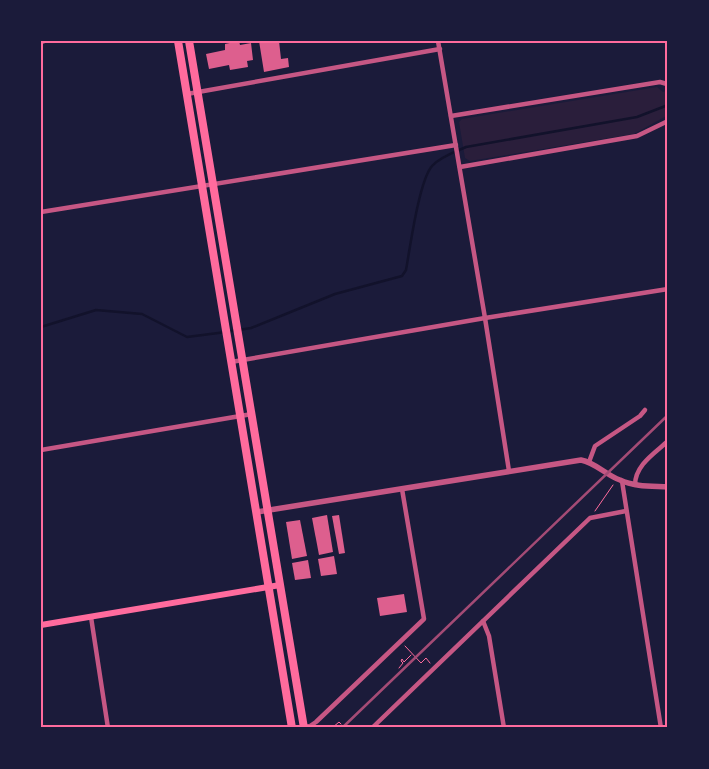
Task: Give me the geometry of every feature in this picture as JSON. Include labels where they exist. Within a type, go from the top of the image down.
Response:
[{"type":"highway","points":[[178,41],[292,728]]},
{"type":"highway","points":[[189,41],[304,728]]},
{"type":"main road","points":[[41,625],[280,585]]},
{"type":"street","points":[[438,41],[509,472]]},
{"type":"street","points":[[187,94],[440,48]]},
{"type":"street","points":[[451,116],[660,82],[666,84]]},
{"type":"street","points":[[460,167],[637,136],[668,122]]},
{"type":"street","points":[[41,212],[214,184],[457,149]]},
{"type":"street","points":[[231,362],[485,318],[668,289]]},
{"type":"street","points":[[589,462],[595,446],[640,416],[645,410]]},
{"type":"street","points":[[41,450],[252,414]]},
{"type":"street","points":[[635,485],[635,476],[642,465],[668,440]]},
{"type":"street","points":[[256,512],[581,460],[589,462],[620,480],[635,485],[668,486]]},
{"type":"street","points":[[620,480],[661,728]]},
{"type":"street","points":[[304,728],[316,722],[424,619],[402,489]]},
{"type":"street","points":[[372,728],[590,518],[626,511]]},
{"type":"street","points":[[91,617],[108,728]]},
{"type":"street","points":[[482,621],[489,636],[504,728]]},
{"type":"path","points":[[590,518],[620,480]]},
{"type":"path","points":[[400,641],[421,663],[426,658],[434,667]]},
{"type":"path","points":[[399,668],[403,663],[402,659],[404,662],[412,654]]},
{"type":"path","points":[[332,728],[339,722],[341,724]]},
{"type":"shaded area","points":[[657,87],[663,92],[668,90],[668,115],[634,134],[470,161],[465,158],[459,122],[462,119]]},
{"type":"building","points":[[239,41],[240,45],[251,43],[253,60],[247,61],[248,67],[230,70],[229,65],[209,69],[206,54],[225,50],[225,44]]},
{"type":"building","points":[[259,41],[279,41],[281,59],[288,58],[289,67],[264,72]]},
{"type":"building","points":[[327,515],[333,552],[319,555],[312,518]]},
{"type":"building","points":[[339,515],[345,553],[339,554],[332,516]]},
{"type":"building","points":[[300,520],[307,556],[292,559],[286,522]]},
{"type":"building","points":[[334,556],[337,574],[321,576],[318,559]]},
{"type":"building","points":[[308,560],[311,578],[295,580],[292,563]]},
{"type":"building","points":[[404,594],[407,612],[380,616],[377,598]]},
{"type":"waterway","points":[[41,327],[96,310],[142,314],[187,337],[226,332],[251,328],[335,294],[402,276],[406,270],[423,185],[432,166],[439,160],[466,147],[637,117],[668,105]]},
{"type":"railway","points":[[342,728],[668,415]]}]
